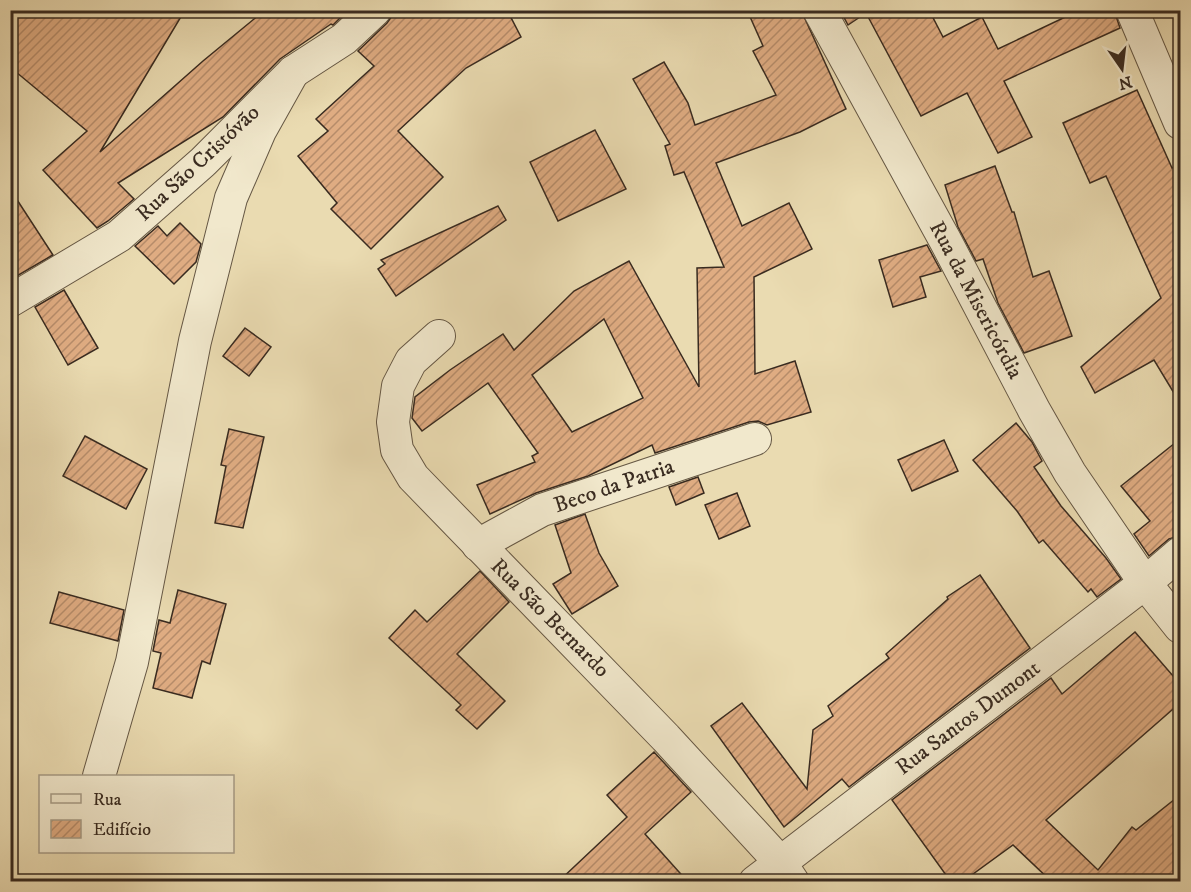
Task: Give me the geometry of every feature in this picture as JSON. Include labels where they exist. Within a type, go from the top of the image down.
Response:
[{"type":"street","name":"Rua São Cristóvão","points":[[10,301],[119,236],[204,162],[293,72],[344,39],[375,10]]},
{"type":"street","name":"Rua da Misericórdia","points":[[819,10],[945,240],[1039,419],[1070,473],[1145,583]]},
{"type":"street","points":[[1132,10],[1180,123]]},
{"type":"street","points":[[100,775],[132,663],[195,341],[231,198],[260,131],[293,72]]},
{"type":"street","name":"Rua São Bernardo","points":[[439,336],[411,361],[398,386],[393,423],[398,450],[413,477],[666,738],[787,871]]},
{"type":"street","name":"Beco da Patria","points":[[478,545],[542,510],[755,439]]},
{"type":"street","name":"Rua Santos Dumont","points":[[755,882],[787,871],[1180,553]]},
{"type":"street","points":[[1145,583],[1180,627]]},
{"type":"building","points":[[10,10],[185,10],[100,152],[265,10],[348,10],[333,25],[331,24],[280,59],[223,117],[118,183],[134,199],[97,228],[43,170],[87,131],[10,67]]},
{"type":"building","points":[[392,10],[507,10],[521,37],[466,68],[398,131],[443,177],[371,249],[331,209],[337,203],[298,156],[328,131],[316,119],[374,66],[358,51],[387,23],[392,16]]},
{"type":"building","points":[[747,10],[801,10],[846,109],[800,132],[716,163],[742,226],[789,203],[812,249],[754,277],[755,374],[795,361],[811,412],[767,425],[758,421],[749,422],[655,453],[652,445],[588,476],[536,493],[490,514],[477,485],[535,462],[532,456],[538,453],[488,383],[422,431],[412,418],[415,397],[503,334],[514,350],[574,291],[629,261],[699,387],[697,268],[724,267],[684,172],[674,175],[665,146],[670,144],[633,79],[664,62],[688,103],[695,125],[776,95],[753,51],[763,46]],"holes":[[[604,319],[643,398],[572,432],[532,375]]]},
{"type":"building","points":[[840,10],[929,10],[943,37],[982,17],[998,49],[1080,10],[1114,10],[1120,28],[1004,81],[1032,137],[998,153],[967,93],[921,116],[866,13],[848,25]]},
{"type":"building","points":[[1137,90],[1172,168],[1180,164],[1180,403],[1154,360],[1095,393],[1081,367],[1161,298],[1106,176],[1090,183],[1063,123]]},
{"type":"building","points":[[595,130],[626,189],[558,221],[530,162]]},
{"type":"building","points":[[995,166],[1012,212],[1014,212],[1033,277],[1049,271],[1072,336],[1024,353],[998,303],[983,259],[976,261],[958,227],[945,185]]},
{"type":"building","points":[[10,189],[53,255],[10,280]]},
{"type":"building","points":[[498,206],[506,220],[396,296],[378,269],[385,264],[381,260]]},
{"type":"building","points":[[180,223],[201,244],[196,262],[174,284],[135,246],[158,226],[167,236]]},
{"type":"building","points":[[927,245],[941,271],[920,277],[926,297],[893,307],[879,260]]},
{"type":"building","points":[[64,290],[98,348],[68,365],[35,307]]},
{"type":"building","points":[[245,328],[271,347],[249,376],[223,356]]},
{"type":"building","points":[[1016,423],[1032,442],[1042,461],[1034,467],[1061,506],[1121,579],[1097,597],[1091,589],[1088,592],[1043,540],[1039,543],[1017,511],[973,460]]},
{"type":"building","points":[[229,429],[264,437],[243,528],[215,523],[226,466],[221,465]]},
{"type":"building","points":[[85,436],[147,469],[126,509],[63,476]]},
{"type":"building","points":[[1180,439],[1180,536],[1169,539],[1149,556],[1134,534],[1150,521],[1121,486]]},
{"type":"building","points":[[944,440],[958,471],[912,491],[898,460]]},
{"type":"building","points":[[698,477],[704,493],[676,505],[669,487]]},
{"type":"building","points":[[737,493],[750,526],[719,539],[705,505]]},
{"type":"building","points":[[585,514],[599,553],[618,586],[572,614],[553,584],[571,573],[555,525]]},
{"type":"building","points":[[480,571],[509,602],[457,654],[505,701],[477,729],[456,710],[461,705],[389,638],[415,610],[427,622]]},
{"type":"building","points":[[980,575],[1030,648],[849,787],[842,779],[784,827],[711,726],[742,703],[807,789],[813,730],[833,716],[828,706],[889,658],[886,654],[948,599],[947,597]]},
{"type":"building","points":[[178,590],[226,604],[210,664],[202,661],[192,698],[153,688],[161,653],[153,651],[159,620],[170,623]]},
{"type":"building","points":[[59,592],[124,610],[118,641],[50,623]]},
{"type":"building","points":[[1135,632],[1180,684],[1180,703],[1046,820],[1098,870],[1132,827],[1136,830],[1180,795],[1180,882],[1052,882],[1013,845],[962,882],[951,882],[892,800],[1051,678],[1062,694]]},
{"type":"building","points":[[654,752],[691,792],[645,834],[688,882],[558,882],[627,817],[607,795]]}]
